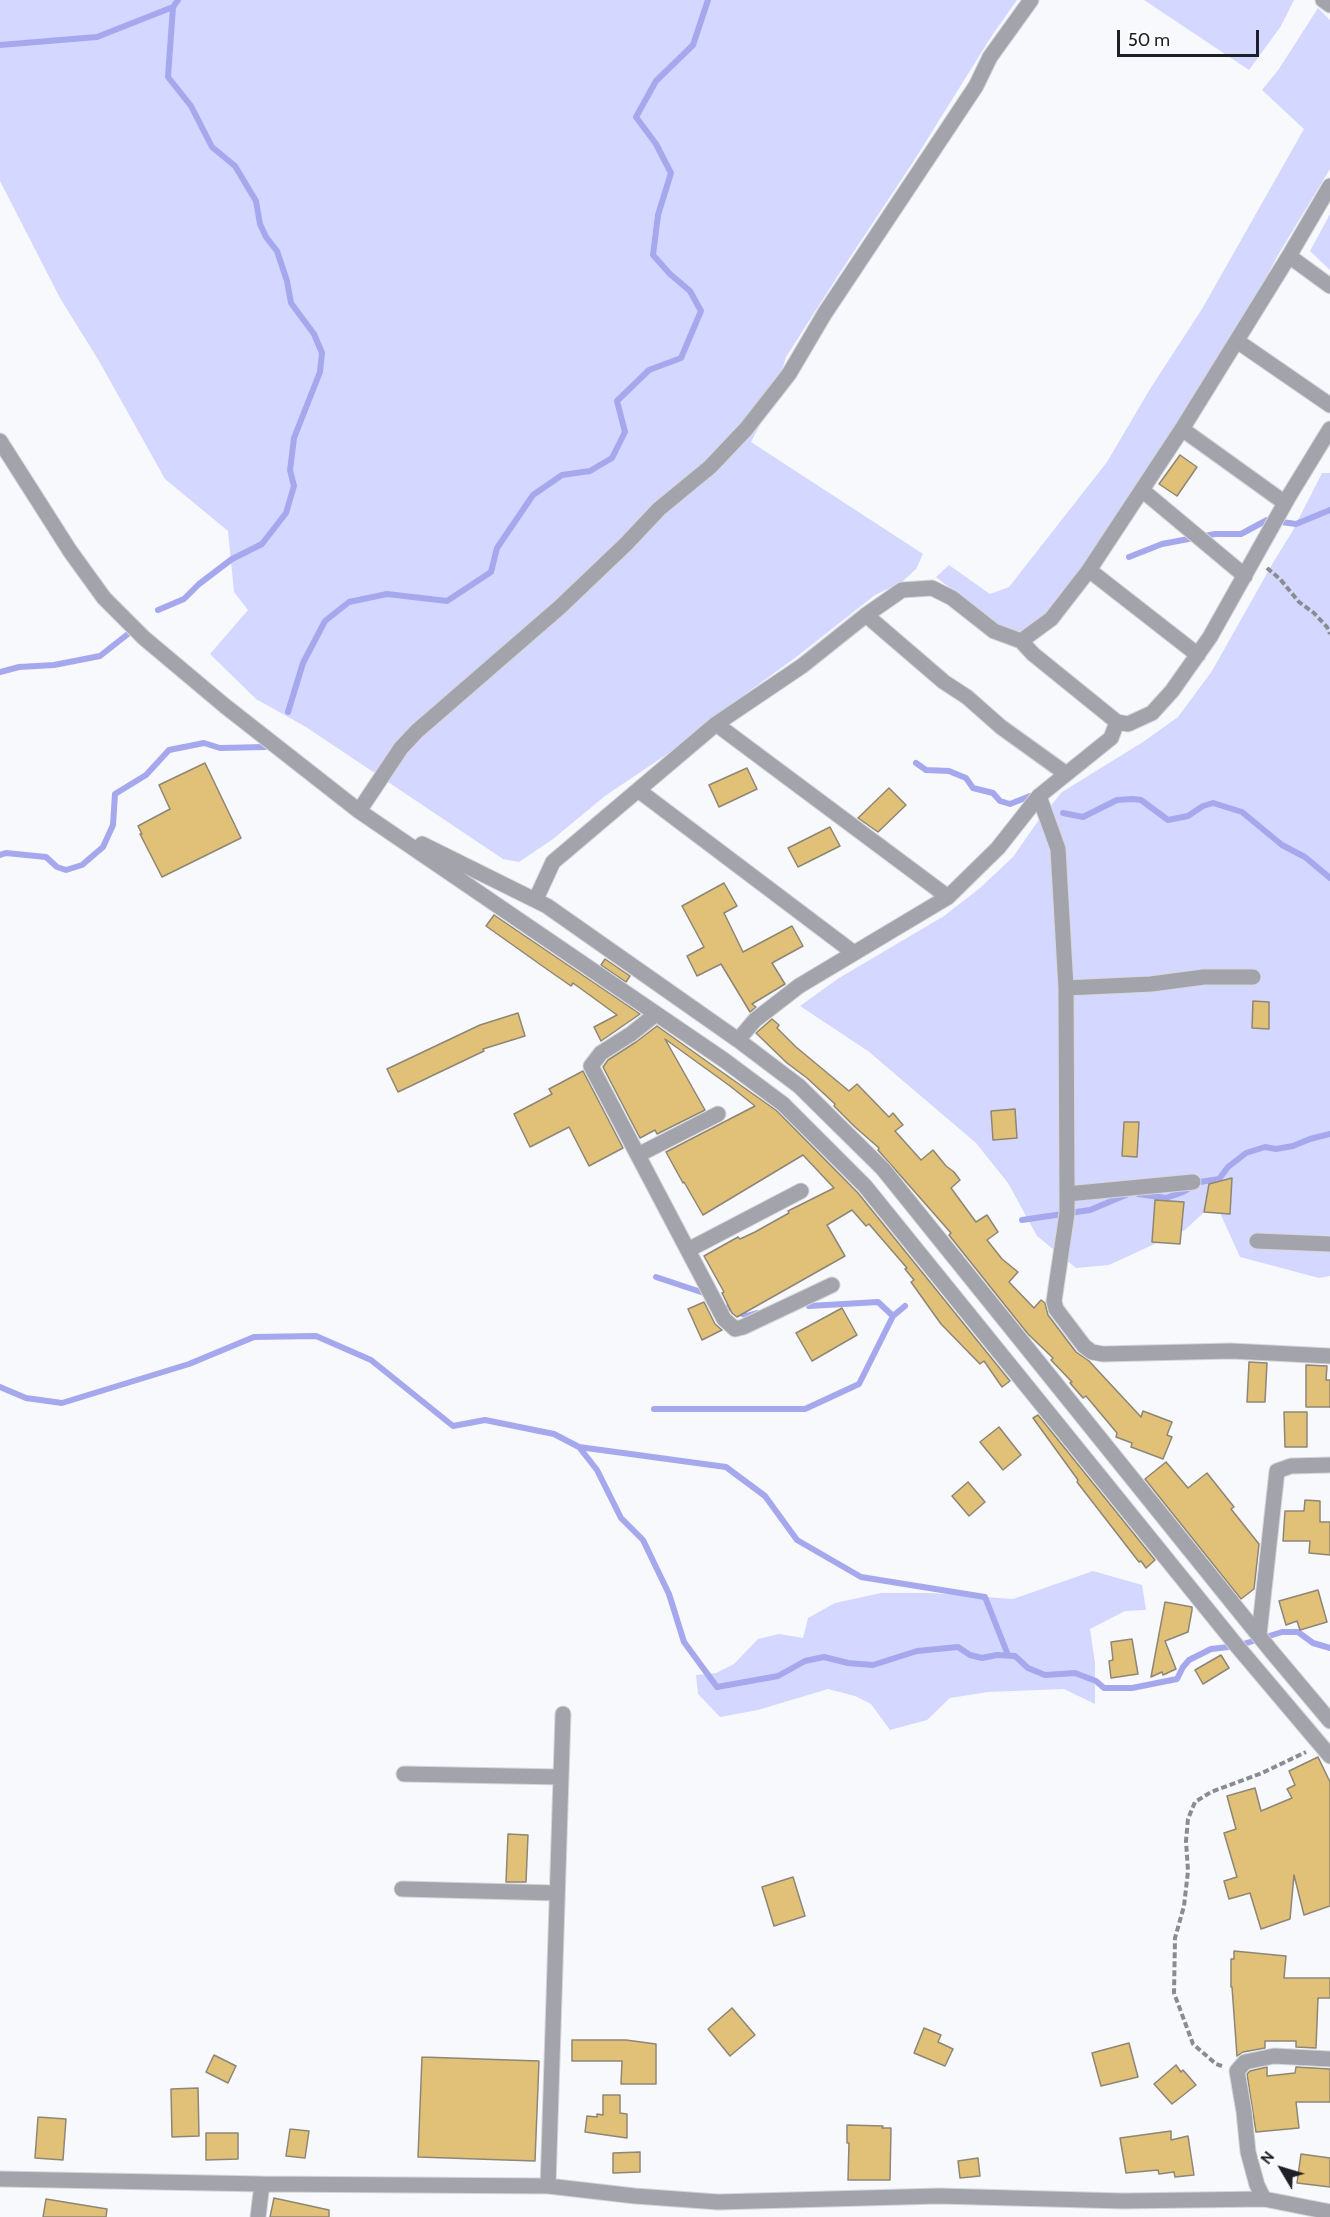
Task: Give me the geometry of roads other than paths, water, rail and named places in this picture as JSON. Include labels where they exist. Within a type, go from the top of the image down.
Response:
[{"type":"street","points":[[359,810],[401,748],[417,731],[560,607],[659,509],[710,467],[746,429],[789,374],[825,313],[976,86],[990,57],[1031,0]]},
{"type":"street","points":[[1323,0],[1330,6]]},
{"type":"street","points":[[1021,641],[1051,619],[1089,570],[1182,429],[1330,186]]},
{"type":"street","points":[[1289,256],[1330,286]]},
{"type":"street","points":[[1237,341],[1330,405]]},
{"type":"street","points":[[1182,429],[1285,503]]},
{"type":"street","points":[[536,899],[553,862],[716,724],[802,666],[866,615],[902,590],[932,588],[952,598],[994,631],[1021,641],[1033,654],[1117,722],[1128,724],[1152,714],[1198,655],[1224,614],[1285,503],[1330,429]]},
{"type":"street","points":[[0,441],[69,551],[104,598],[144,638],[225,706],[359,810],[724,1060],[783,1104],[865,1186],[1237,1646],[1330,1756]]},
{"type":"street","points":[[1142,490],[1245,576]]},
{"type":"street","points":[[1089,570],[1198,655]]},
{"type":"street","points":[[866,615],[944,682],[1065,773]]},
{"type":"street","points":[[738,1040],[756,1020],[799,986],[948,897],[998,848],[1039,796],[1111,738],[1117,722]]},
{"type":"street","points":[[716,724],[948,897]]},
{"type":"street","points":[[639,790],[854,953]]},
{"type":"street","points":[[1039,796],[1058,849],[1066,988],[1067,1213],[1054,1301],[1056,1310],[1077,1339],[1092,1352],[1103,1354],[1231,1351],[1330,1356]]},
{"type":"street","points":[[380,825],[536,899],[738,1040],[799,1086],[883,1169],[1330,1721]]},
{"type":"street","points":[[1066,988],[1150,984],[1204,977],[1253,978]]},
{"type":"street","points":[[656,1014],[631,1034],[601,1053],[591,1066],[724,1319],[735,1329],[743,1327],[832,1285]]},
{"type":"street","points":[[638,1155],[718,1114]]},
{"type":"street","points":[[1067,1194],[1193,1182]]},
{"type":"street","points":[[688,1250],[801,1191]]},
{"type":"street","points":[[1257,1241],[1330,1244]]},
{"type":"street","points":[[1259,1635],[1277,1471],[1291,1466],[1330,1465]]},
{"type":"street","points":[[548,2187],[563,1714]]},
{"type":"street","points":[[404,1774],[561,1777]]},
{"type":"street","points":[[402,1889],[557,1893]]},
{"type":"street","points":[[1264,2199],[1257,2185],[1248,2152],[1237,2071],[1245,2062],[1274,2056],[1330,2059]]},
{"type":"street","points":[[0,2179],[548,2187],[718,2202],[939,2196],[1123,2202],[1264,2199],[1330,2212]]},
{"type":"street","points":[[258,2217],[262,2184]]},
{"type":"waterway","points":[[158,610],[184,599],[199,584],[232,559],[262,544],[286,513],[294,486],[290,470],[294,438],[320,372],[322,353],[314,334],[291,303],[287,281],[277,251],[266,237],[260,224],[256,201],[235,166],[212,147],[191,106],[168,77],[173,7],[178,0]]},
{"type":"waterway","points":[[288,712],[303,663],[325,621],[349,602],[387,594],[447,601],[491,572],[497,548],[533,495],[562,475],[590,471],[612,458],[625,432],[617,401],[649,370],[681,358],[701,311],[690,291],[653,255],[658,215],[671,173],[656,144],[636,117],[656,81],[693,45],[708,0]]},
{"type":"waterway","points":[[0,45],[97,37],[173,7]]},
{"type":"waterway","points":[[1129,557],[1162,544],[1215,534],[1241,534],[1267,520],[1296,524],[1330,510]]},
{"type":"waterway","points":[[0,672],[19,667],[54,665],[100,656],[133,630]]},
{"type":"waterway","points":[[0,855],[6,853],[46,857],[57,867],[66,870],[82,865],[103,847],[113,825],[115,794],[146,775],[169,750],[204,743],[220,748],[265,747]]},
{"type":"waterway","points":[[916,763],[926,770],[949,771],[966,778],[973,788],[993,793],[1000,801],[1010,804],[1030,796]]},
{"type":"waterway","points":[[1063,813],[1083,817],[1117,800],[1133,799],[1141,800],[1168,820],[1188,816],[1203,806],[1213,803],[1242,812],[1282,845],[1305,857],[1330,878]]},
{"type":"waterway","points":[[1138,1194],[1166,1198],[1183,1192],[1200,1182],[1219,1179],[1228,1167],[1246,1153],[1265,1147],[1276,1149],[1293,1146],[1330,1134]]},
{"type":"waterway","points":[[1022,1220],[1090,1210],[1126,1195]]},
{"type":"waterway","points":[[656,1277],[704,1293]]},
{"type":"waterway","points":[[809,1306],[878,1302],[893,1316],[905,1306]]},
{"type":"waterway","points":[[728,1307],[747,1316],[758,1313]]},
{"type":"waterway","points":[[654,1409],[805,1409],[859,1384],[893,1316]]},
{"type":"waterway","points":[[0,1387],[26,1398],[62,1403],[189,1364],[254,1337],[316,1336],[371,1360],[453,1426],[485,1420],[554,1434],[579,1447],[597,1470],[621,1518],[643,1540],[669,1594],[684,1642],[717,1687],[778,1676],[805,1661],[824,1657],[848,1663],[873,1665],[917,1651],[958,1647],[970,1655],[982,1658],[997,1655],[1015,1656],[1028,1668],[1045,1675],[1075,1673],[1096,1681],[1104,1688],[1132,1688],[1177,1679],[1189,1660],[1211,1649],[1237,1646],[1282,1632],[1298,1632],[1313,1643],[1330,1648]]},
{"type":"waterway","points":[[579,1447],[726,1467],[765,1496],[797,1540],[861,1577],[985,1597],[1008,1655]]}]
